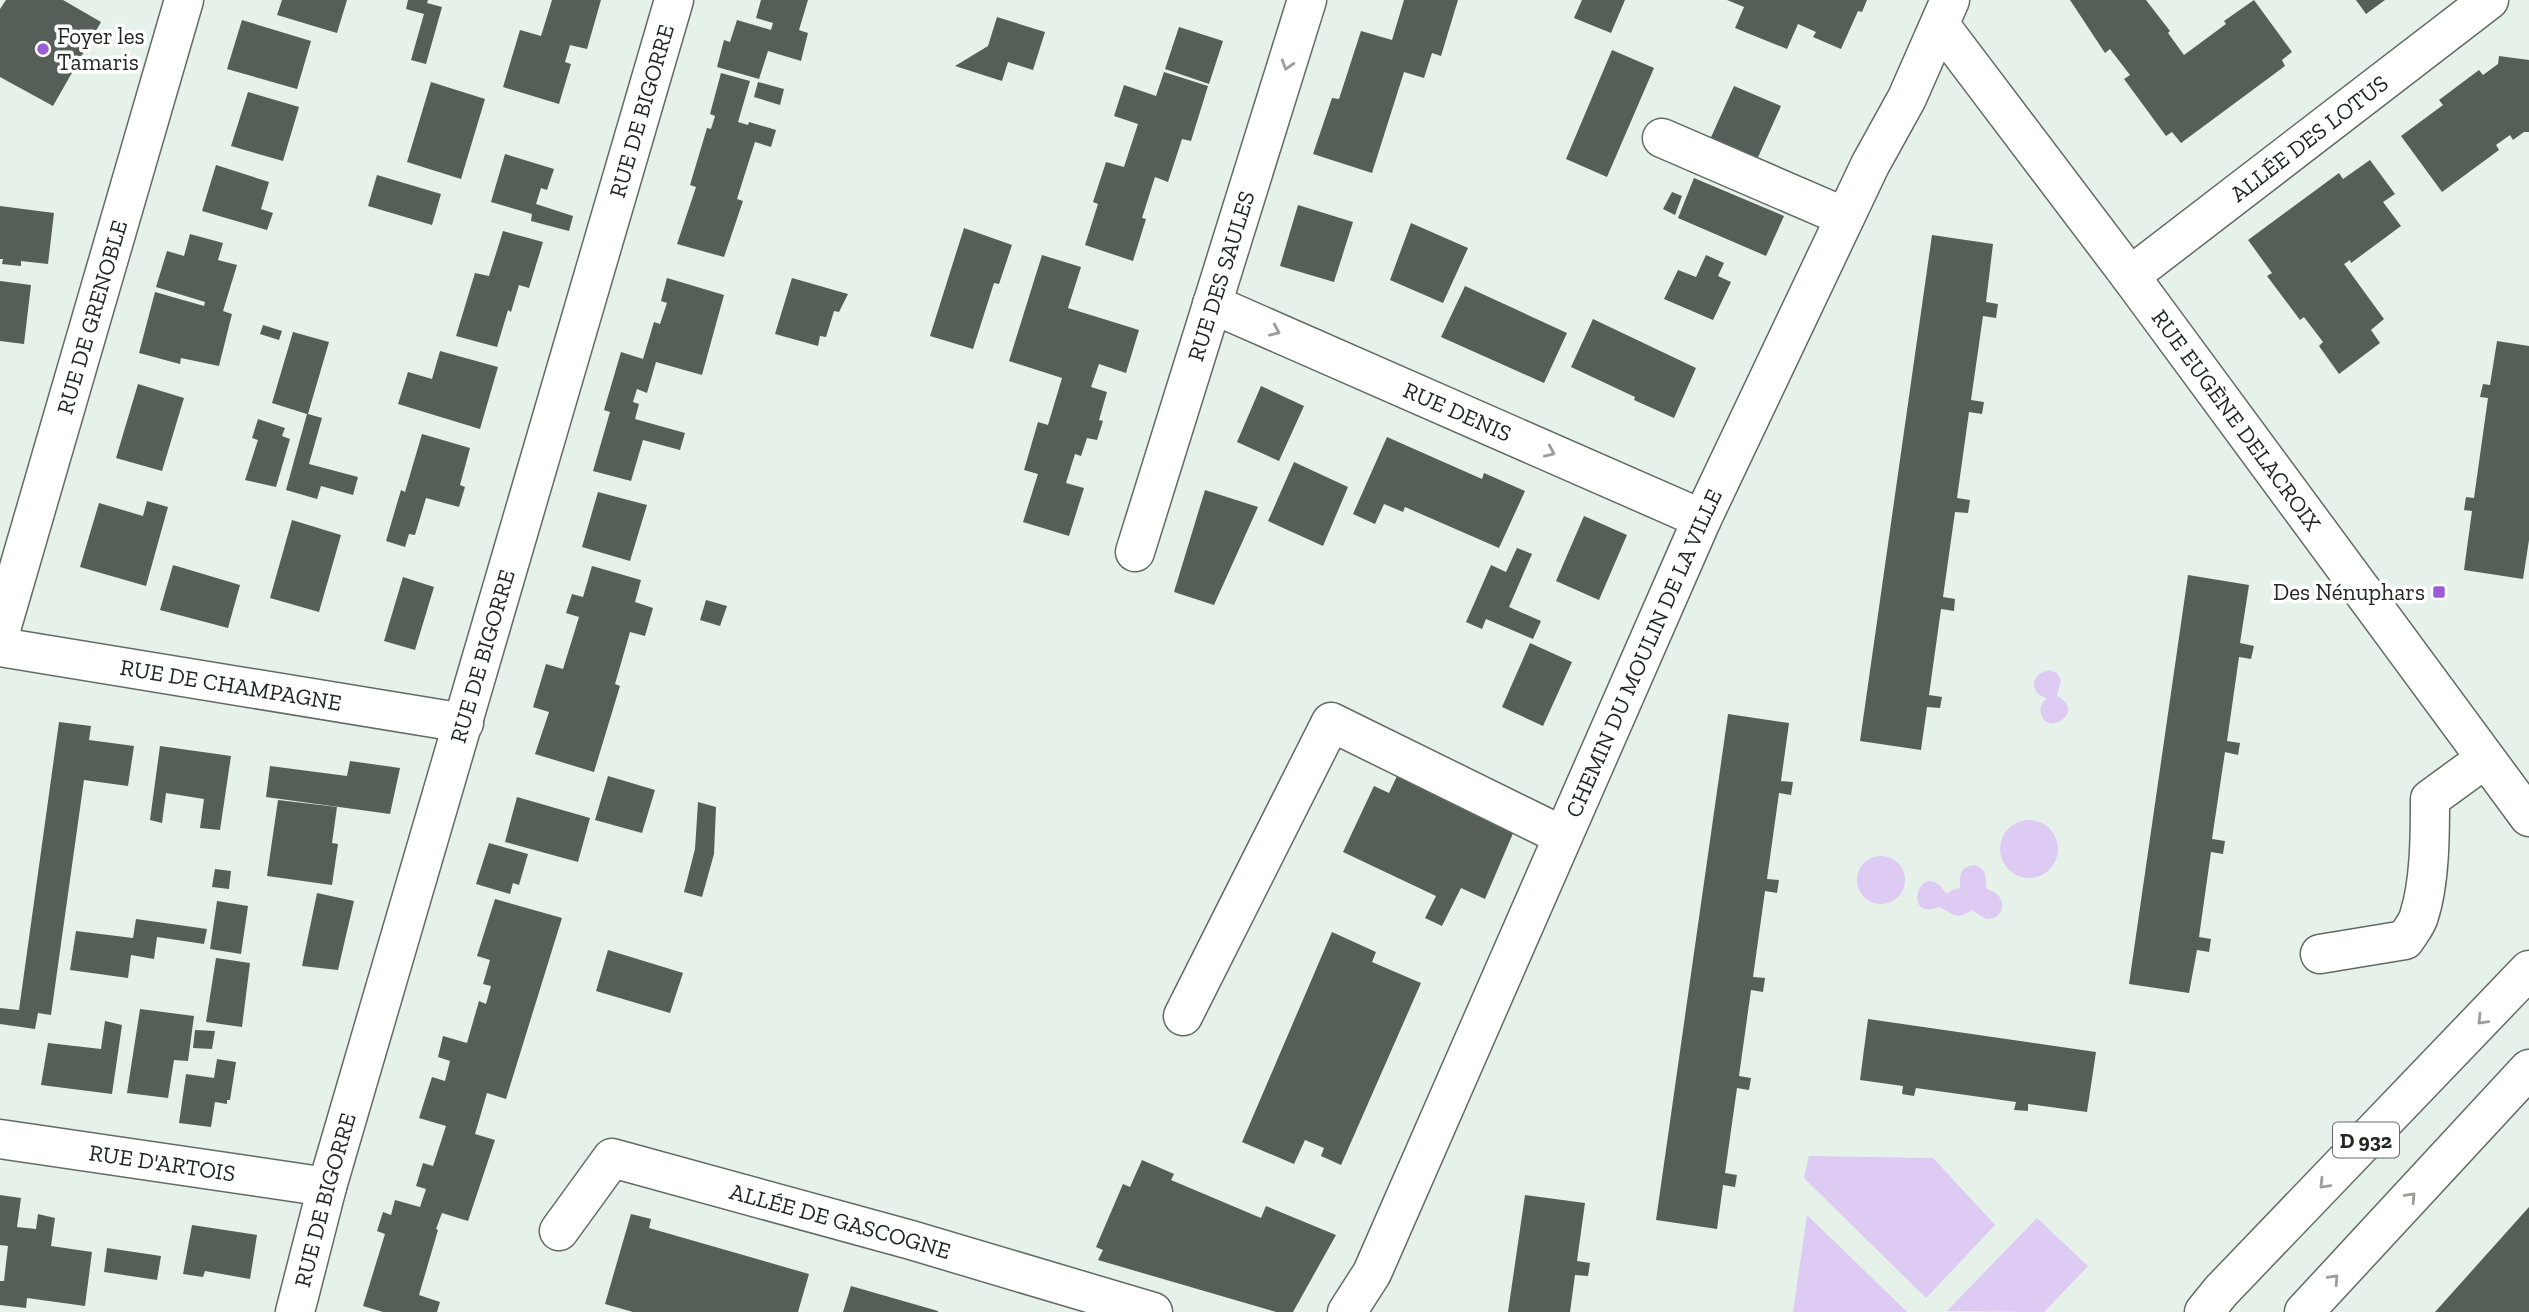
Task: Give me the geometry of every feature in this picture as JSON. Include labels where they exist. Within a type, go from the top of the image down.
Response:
[{"type":"street","name":"RUE DE GRENOBLE","points":[[0,633],[184,0]]},
{"type":"street","name":"RUE DE BIGORRE","points":[[295,1312],[327,1187],[674,0]]},
{"type":"street","name":"RUE DES SAULES","points":[[1135,552],[1307,0]]},
{"type":"street","name":"ALLÉE DES LOTUS","points":[[2130,276],[2489,0]]},
{"type":"street","name":"RUE EUGÈNE DELACROIX","points":[[1945,12],[2130,276],[2529,817]]},
{"type":"street","name":"CHEMIN DU MOULIN DE LA VILLE","points":[[1348,1312],[1372,1273],[1702,519],[1870,165],[1908,98],[1945,12]]},
{"type":"street","points":[[1662,138],[1845,217]]},
{"type":"street","name":"RUE DENIS","points":[[1212,304],[1702,519]]},
{"type":"street","name":"RUE DE CHAMPAGNE","points":[[0,647],[464,723]]},
{"type":"street","points":[[1183,1016],[1331,722],[1563,836]]},
{"type":"street","points":[[2320,954],[2405,940],[2419,918],[2425,889],[2430,799],[2485,758]]},
{"type":"street","name":"D 932","points":[[2204,1312],[2230,1281],[2529,971]]},
{"type":"street","points":[[2304,1312],[2529,1069]]},
{"type":"street","name":"RUE D'ARTOIS","points":[[0,1139],[327,1187]]},
{"type":"street","name":"ALLÉE DE GASCOGNE","points":[[559,1231],[612,1158],[911,1240],[1078,1301],[1153,1312]]},
{"type":"shaded area","points":[[2050,670],[2057,673],[2061,680],[2057,696],[2065,702],[2068,709],[2067,715],[2056,723],[2044,720],[2041,708],[2047,698],[2037,692],[2034,683],[2039,675]]},
{"type":"shaded area","points":[[2029,820],[2040,822],[2053,833],[2058,849],[2056,860],[2045,873],[2029,878],[2018,876],[2005,865],[2000,849],[2002,838],[2013,825]]},
{"type":"shaded area","points":[[1881,856],[1890,857],[1898,863],[1904,871],[1904,889],[1898,897],[1890,903],[1881,904],[1872,903],[1864,897],[1858,889],[1857,880],[1858,871],[1864,863],[1872,857]]},
{"type":"shaded area","points":[[1975,865],[1984,872],[1986,888],[1996,893],[2002,902],[1998,915],[1988,919],[1972,910],[1958,916],[1939,907],[1921,907],[1918,894],[1925,882],[1931,881],[1939,885],[1946,894],[1960,888],[1963,870]]},
{"type":"shaded area","points":[[1809,1156],[1933,1158],[1995,1225],[1926,1298],[1804,1178]]},
{"type":"shaded area","points":[[1807,1215],[1907,1312],[1793,1312]]},
{"type":"shaded area","points":[[2037,1218],[2088,1266],[2044,1312],[1947,1311]]},
{"type":"building","name":"Foyer les Tamaris","points":[[6,0],[63,0],[101,22],[53,106],[0,77],[0,9]]},
{"type":"building","points":[[282,0],[347,0],[337,33],[277,15]]},
{"type":"building","points":[[408,0],[428,0],[427,3],[442,7],[426,64],[411,60],[424,14],[406,9]]},
{"type":"building","points":[[552,0],[601,0],[587,49],[570,45],[565,62],[571,64],[559,104],[503,87],[520,30],[541,36]]},
{"type":"building","points":[[761,0],[808,0],[799,30],[808,33],[801,61],[768,51],[759,79],[717,67],[724,40],[730,42],[737,20],[771,30],[773,23],[756,18]]},
{"type":"building","points":[[1404,0],[1458,0],[1441,56],[1432,53],[1424,78],[1404,72],[1372,173],[1313,154],[1332,98],[1339,99],[1361,31],[1392,40]]},
{"type":"building","points":[[1582,0],[1625,0],[1611,33],[1574,18]]},
{"type":"building","points":[[1727,0],[1867,0],[1862,12],[1858,11],[1841,49],[1813,37],[1816,32],[1798,24],[1787,49],[1735,28],[1744,7]]},
{"type":"building","points":[[2070,0],[2146,0],[2170,31],[2168,33],[2184,55],[2254,0],[2292,52],[2282,60],[2285,66],[2181,143],[2172,132],[2166,136],[2124,79],[2130,75],[2110,49],[2105,53]]},
{"type":"building","points":[[2356,0],[2385,0],[2366,14]]},
{"type":"building","points":[[997,17],[1045,32],[1033,70],[1008,62],[1002,81],[955,66],[988,46]]},
{"type":"building","points":[[242,20],[311,41],[297,89],[227,69]]},
{"type":"building","points":[[1179,27],[1223,41],[1209,84],[1165,69]]},
{"type":"building","points":[[1612,50],[1654,68],[1607,177],[1566,159]]},
{"type":"building","points":[[2499,56],[2529,60],[2529,132],[2524,132],[2513,140],[2510,135],[2496,145],[2499,150],[2442,192],[2401,136],[2443,105],[2439,100],[2479,70],[2483,75],[2498,64]]},
{"type":"building","points":[[1164,72],[1208,86],[1191,141],[1182,139],[1168,182],[1155,177],[1142,218],[1146,219],[1133,261],[1085,245],[1098,204],[1093,202],[1106,162],[1124,167],[1138,124],[1114,116],[1124,85],[1156,96]]},
{"type":"building","points":[[721,73],[750,81],[738,122],[748,125],[749,122],[776,130],[771,147],[755,142],[737,199],[743,201],[724,257],[677,244],[696,187],[690,185],[707,128],[711,129],[715,116],[710,114]]},
{"type":"building","points":[[431,82],[485,99],[461,179],[407,162]]},
{"type":"building","points":[[758,82],[784,89],[780,105],[754,97]]},
{"type":"building","points":[[1734,86],[1781,106],[1755,164],[1708,144]]},
{"type":"building","points":[[248,92],[299,107],[283,161],[231,146]]},
{"type":"building","points":[[505,154],[554,169],[547,190],[541,188],[536,204],[573,216],[569,231],[531,221],[532,214],[491,202]]},
{"type":"building","points":[[2370,160],[2395,194],[2383,202],[2401,226],[2351,263],[2350,260],[2344,264],[2384,319],[2371,330],[2380,343],[2339,374],[2319,346],[2323,342],[2304,317],[2300,320],[2267,276],[2272,273],[2248,240],[2339,173],[2343,179]]},
{"type":"building","points":[[216,165],[269,182],[261,209],[273,213],[267,230],[202,211]]},
{"type":"building","points":[[377,175],[441,194],[432,225],[368,206]]},
{"type":"building","points":[[1694,178],[1784,216],[1766,256],[1678,218]]},
{"type":"building","points":[[1672,192],[1682,196],[1675,215],[1663,209]]},
{"type":"building","points":[[1298,205],[1353,222],[1334,282],[1280,266]]},
{"type":"building","points":[[0,206],[54,213],[48,264],[21,261],[21,266],[2,264]]},
{"type":"building","points":[[1411,223],[1468,248],[1443,303],[1390,280]]},
{"type":"building","points":[[964,228],[1012,245],[999,284],[994,283],[973,349],[930,336]]},
{"type":"building","points":[[503,231],[543,242],[529,288],[519,285],[497,347],[456,336],[475,273],[489,276]]},
{"type":"building","points":[[190,234],[223,243],[218,260],[237,265],[223,311],[232,314],[219,366],[181,358],[180,364],[139,353],[155,292],[204,306],[205,302],[156,287],[167,251],[184,256]]},
{"type":"building","points":[[1932,235],[1993,244],[1986,302],[1998,304],[1996,318],[1983,316],[1971,400],[1984,402],[1982,414],[1969,412],[1957,498],[1970,500],[1968,513],[1955,512],[1943,597],[1955,599],[1954,611],[1941,609],[1929,695],[1942,697],[1940,708],[1927,707],[1921,750],[1860,741]]},
{"type":"building","points":[[1042,255],[1081,267],[1068,308],[1139,330],[1126,373],[1099,364],[1091,387],[1107,392],[1099,420],[1103,421],[1097,440],[1087,438],[1081,456],[1075,454],[1066,483],[1084,488],[1069,536],[1023,522],[1038,474],[1024,470],[1038,422],[1048,425],[1062,378],[1009,361]]},
{"type":"building","points":[[1706,255],[1724,263],[1718,276],[1731,282],[1713,320],[1664,299],[1678,270],[1696,277]]},
{"type":"building","points":[[667,278],[724,295],[702,375],[656,362],[647,393],[637,389],[633,402],[639,404],[635,419],[685,433],[680,450],[643,440],[631,481],[593,471],[610,412],[604,410],[621,352],[643,359],[654,322],[660,324],[667,303],[661,301]]},
{"type":"building","points":[[792,278],[848,294],[839,312],[834,311],[826,337],[820,336],[818,346],[775,334]]},
{"type":"building","points":[[0,281],[31,285],[24,344],[0,341]]},
{"type":"building","points":[[1465,286],[1567,333],[1544,383],[1441,337]]},
{"type":"building","points":[[1593,319],[1696,368],[1674,418],[1571,367]]},
{"type":"building","points":[[263,325],[282,331],[279,340],[260,334]]},
{"type":"building","points":[[293,332],[329,342],[308,414],[322,418],[309,464],[358,477],[353,495],[321,486],[317,499],[286,490],[307,414],[272,403]]},
{"type":"building","points":[[2497,341],[2529,346],[2529,540],[2523,579],[2464,570],[2472,511],[2464,510],[2466,497],[2474,498],[2488,398],[2480,397],[2483,384],[2490,385]]},
{"type":"building","points":[[440,351],[498,367],[480,429],[398,404],[408,372],[432,379]]},
{"type":"building","points":[[138,384],[184,398],[162,471],[116,458]]},
{"type":"building","points":[[1261,386],[1304,406],[1279,461],[1237,442]]},
{"type":"building","points":[[258,419],[285,428],[282,436],[290,439],[276,487],[245,480],[258,440],[252,438]]},
{"type":"building","points":[[422,434],[470,448],[460,485],[465,487],[459,507],[426,498],[415,535],[409,534],[405,547],[386,541],[401,490],[405,492]]},
{"type":"building","points":[[1387,437],[1482,479],[1484,473],[1525,491],[1499,548],[1405,507],[1403,512],[1384,504],[1375,524],[1353,514]]},
{"type":"building","points":[[1294,462],[1348,487],[1323,546],[1268,521]]},
{"type":"building","points":[[1205,490],[1258,507],[1214,605],[1174,592]]},
{"type":"building","points":[[598,492],[647,505],[630,561],[582,547]]},
{"type":"building","points":[[147,501],[168,507],[146,586],[80,567],[99,503],[143,516]]},
{"type":"building","points":[[1584,516],[1627,535],[1599,600],[1556,581]]},
{"type":"building","points":[[292,520],[341,535],[319,612],[270,598]]},
{"type":"building","points":[[1517,548],[1532,554],[1509,607],[1541,621],[1533,639],[1486,619],[1482,629],[1466,622],[1491,565],[1506,572]]},
{"type":"building","points":[[173,565],[240,585],[228,628],[160,610]]},
{"type":"building","points":[[592,566],[641,580],[635,602],[653,608],[645,636],[630,632],[615,684],[620,686],[594,772],[535,754],[549,712],[533,707],[546,664],[563,669],[579,617],[566,613],[572,594],[583,597]]},
{"type":"building","points":[[2188,575],[2249,585],[2240,643],[2254,646],[2251,659],[2239,657],[2227,741],[2240,743],[2238,755],[2225,752],[2212,839],[2225,841],[2223,854],[2211,852],[2199,937],[2211,939],[2209,952],[2197,950],[2189,993],[2129,984]]},
{"type":"building","points":[[403,577],[434,587],[415,650],[384,641]]},
{"type":"building","points":[[706,600],[727,606],[720,626],[700,620]]},
{"type":"building","points":[[1530,643],[1572,662],[1543,726],[1502,707]]},
{"type":"building","points":[[1728,714],[1789,723],[1781,781],[1793,782],[1791,795],[1779,793],[1767,879],[1779,880],[1777,893],[1765,891],[1753,977],[1765,978],[1763,992],[1751,990],[1739,1076],[1751,1078],[1749,1090],[1737,1088],[1725,1173],[1737,1175],[1735,1187],[1723,1185],[1717,1229],[1656,1220]]},
{"type":"building","points":[[59,722],[91,726],[89,740],[134,746],[128,786],[84,780],[51,1015],[38,1013],[35,1029],[0,1024],[0,1008],[19,1010]]},
{"type":"building","points":[[160,746],[231,756],[220,830],[200,828],[204,799],[166,793],[162,823],[150,820]]},
{"type":"building","points":[[350,761],[400,768],[390,814],[266,797],[270,766],[347,776]]},
{"type":"building","points":[[608,776],[655,790],[642,833],[595,820]]},
{"type":"building","points":[[1397,776],[1514,831],[1485,899],[1461,888],[1442,926],[1425,918],[1436,896],[1343,852],[1374,786],[1389,793]]},
{"type":"building","points":[[517,797],[590,818],[578,862],[505,842]]},
{"type":"building","points":[[278,800],[337,807],[332,843],[338,844],[332,885],[267,876]]},
{"type":"building","points":[[698,802],[716,807],[714,854],[702,897],[684,892],[695,849]]},
{"type":"building","points":[[489,843],[528,854],[519,885],[513,883],[510,894],[476,884]]},
{"type":"building","points":[[215,869],[231,871],[229,889],[212,887]]},
{"type":"building","points":[[317,893],[354,901],[338,970],[302,966]]},
{"type":"building","points":[[495,899],[562,918],[506,1099],[487,1093],[475,1134],[495,1140],[468,1221],[442,1213],[436,1229],[438,1230],[419,1295],[440,1302],[437,1312],[383,1312],[363,1306],[385,1234],[377,1231],[383,1212],[391,1215],[395,1200],[420,1207],[426,1189],[416,1186],[423,1163],[433,1166],[446,1126],[419,1118],[432,1077],[445,1081],[450,1061],[438,1057],[443,1036],[467,1043],[479,1001],[486,1004],[491,986],[483,984],[490,960],[477,956]]},
{"type":"building","points":[[217,901],[248,906],[241,954],[210,949]]},
{"type":"building","points":[[136,919],[207,929],[204,944],[157,937],[154,959],[131,955],[128,978],[70,970],[76,931],[133,938]]},
{"type":"building","points":[[1332,932],[1376,952],[1372,962],[1421,983],[1341,1165],[1321,1156],[1324,1148],[1305,1140],[1294,1164],[1242,1142]]},
{"type":"building","points":[[608,950],[683,973],[670,1013],[596,991]]},
{"type":"building","points":[[216,958],[250,963],[242,1027],[206,1022]]},
{"type":"building","points":[[140,1009],[194,1016],[188,1061],[174,1060],[168,1098],[127,1093]]},
{"type":"building","points":[[1868,1019],[2096,1052],[2087,1112],[2028,1104],[2028,1111],[2014,1110],[2016,1102],[1916,1088],[1914,1096],[1902,1094],[1903,1086],[1860,1080]]},
{"type":"building","points":[[105,1021],[122,1025],[112,1094],[41,1085],[48,1043],[101,1049]]},
{"type":"building","points":[[195,1030],[215,1031],[212,1049],[193,1048]]},
{"type":"building","points":[[217,1059],[236,1062],[230,1100],[227,1100],[227,1104],[215,1102],[211,1127],[179,1123],[186,1074],[214,1078]]},
{"type":"building","points":[[1142,1160],[1174,1174],[1171,1180],[1261,1218],[1266,1206],[1336,1235],[1293,1312],[1276,1312],[1098,1260],[1103,1250],[1096,1247],[1123,1184],[1130,1187]]},
{"type":"building","points":[[0,1195],[21,1198],[17,1227],[36,1229],[38,1214],[55,1218],[51,1246],[92,1252],[85,1306],[27,1298],[26,1308],[0,1305],[0,1281],[4,1281],[8,1246],[0,1245]]},
{"type":"building","points":[[1525,1195],[1585,1203],[1577,1261],[1590,1263],[1588,1276],[1575,1275],[1570,1312],[1508,1312]]},
{"type":"building","points":[[2529,1207],[2529,1312],[2435,1312]]},
{"type":"building","points":[[631,1214],[651,1219],[649,1228],[809,1274],[798,1312],[633,1312],[605,1304]]},
{"type":"building","points":[[192,1225],[257,1235],[250,1279],[205,1271],[203,1277],[183,1274]]},
{"type":"building","points":[[107,1248],[161,1256],[157,1280],[104,1272]]},
{"type":"building","points":[[851,1286],[938,1311],[938,1312],[843,1312]]},
{"type":"place","name":"Foyer les Tamaris","points":[[43,49]]},
{"type":"place","name":"Des Nénuphars","points":[[2439,592]]}]
